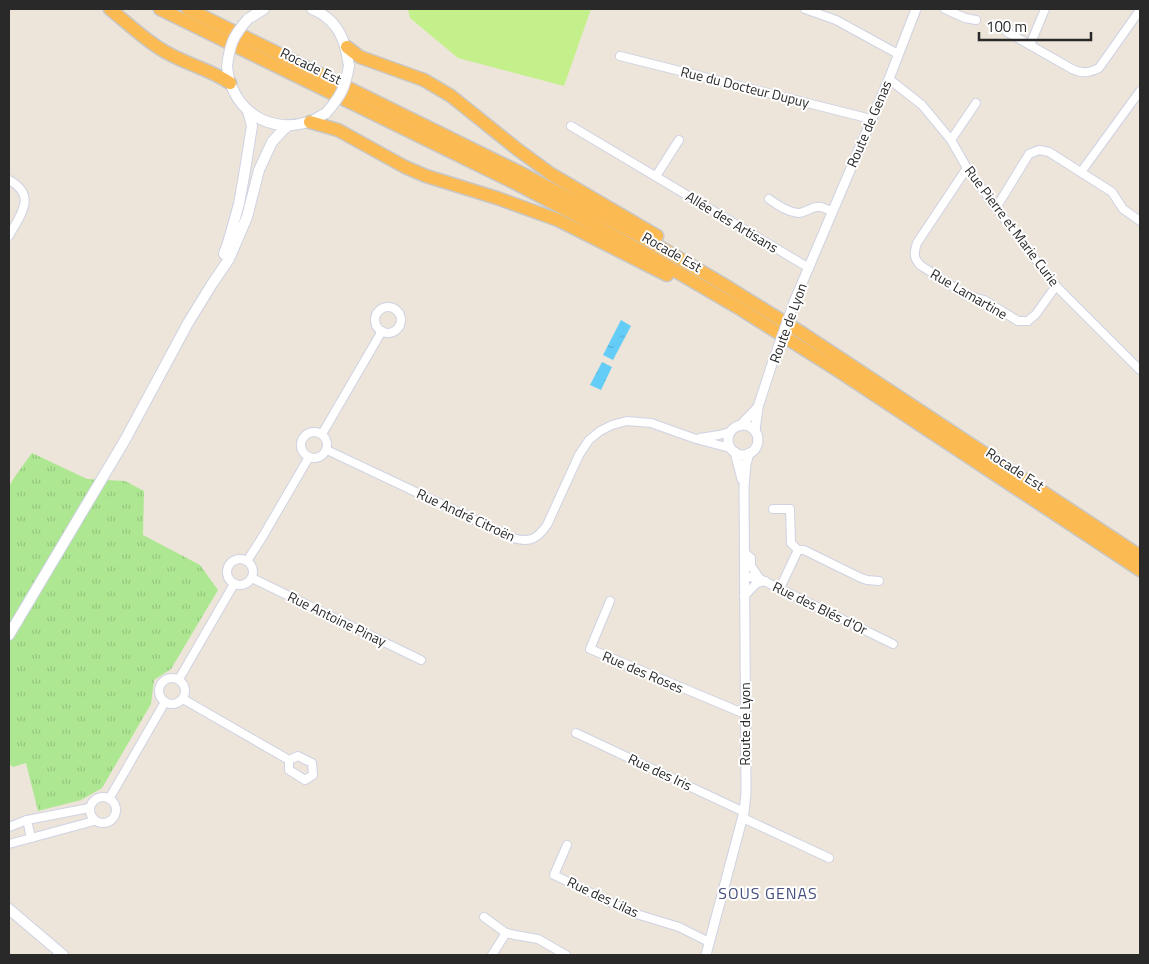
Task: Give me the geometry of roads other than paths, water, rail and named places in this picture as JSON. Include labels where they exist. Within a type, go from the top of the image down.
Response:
[{"type":"highway","points":[[110,9],[158,48],[230,83]]},
{"type":"highway","name":"Rocade Est","points":[[160,9],[513,182],[640,250],[737,307],[845,375],[1140,570]]},
{"type":"highway","name":"Rocade Est","points":[[188,9],[521,173],[644,239],[726,286],[802,333],[1140,556]]},
{"type":"highway","points":[[346,47],[360,57],[424,80],[451,96],[551,174],[723,277],[726,286]]},
{"type":"highway","points":[[310,122],[338,130],[405,168],[558,220],[673,278],[724,307],[737,307]]},
{"type":"main road","points":[[264,9],[248,19],[236,32],[229,48],[227,66],[230,83],[237,98],[248,111],[267,122],[288,126],[310,122],[326,113],[338,100],[346,84],[349,66],[346,47],[339,30],[325,13],[312,9]]},
{"type":"main road","points":[[212,284],[228,243],[244,176],[252,126],[248,111]]},
{"type":"main road","points":[[9,635],[125,440],[188,323],[229,259],[247,217],[260,170],[272,142],[288,126]]},
{"type":"main road","points":[[9,909],[63,955]]},
{"type":"main road","points":[[9,918],[47,941]]},
{"type":"street","points":[[805,9],[836,20],[898,54]]},
{"type":"street","name":"Route de Genas","points":[[820,239],[889,79],[916,9]]},
{"type":"street","points":[[945,9],[965,18],[976,20]]},
{"type":"street","points":[[1030,45],[1045,9]]},
{"type":"street","points":[[1007,32],[1072,69],[1081,73],[1091,72],[1099,68],[1140,10]]},
{"type":"street","name":"Rue du Docteur Dupuy","points":[[620,56],[871,119]]},
{"type":"street","name":"Rue Pierre et Marie Curie","points":[[889,79],[922,104],[951,140],[967,168],[996,208],[1056,286],[1140,370]]},
{"type":"street","points":[[1081,172],[1140,91]]},
{"type":"street","points":[[951,140],[976,103]]},
{"type":"street","name":"Allée des Artisans","points":[[571,126],[809,268]]},
{"type":"street","points":[[656,176],[679,140]]},
{"type":"street","points":[[996,208],[1029,154],[1039,150],[1049,152],[1112,192],[1123,209],[1140,221]]},
{"type":"street","name":"Rue Lamartine","points":[[967,168],[917,243],[914,253],[920,265],[966,295],[984,300],[1018,321],[1028,321],[1036,314],[1056,286]]},
{"type":"street","points":[[9,180],[22,189],[25,196],[25,205],[9,236]]},
{"type":"street","points":[[769,199],[782,208],[797,213],[820,206],[832,212]]},
{"type":"street","name":"Route de Lyon","points":[[755,431],[758,407],[771,367],[794,302],[820,239]]},
{"type":"street","points":[[322,434],[382,331]]},
{"type":"street","name":"Route de Lyon","points":[[740,426],[758,407]]},
{"type":"street","name":"Rue André Citroën","points":[[327,450],[522,541],[531,540],[540,535],[547,525],[579,455],[589,440],[600,431],[612,425],[638,421],[651,423],[732,450]]},
{"type":"street","points":[[747,426],[755,431],[758,439],[757,444],[756,448],[750,453],[742,455],[732,450],[728,440],[730,432],[734,428],[747,426]]},
{"type":"street","points":[[311,432],[316,432],[322,434],[326,439],[328,443],[327,450],[321,457],[312,458],[303,452],[301,444],[304,437],[311,432]]},
{"type":"street","name":"Rue André Citroën","points":[[696,439],[730,432]]},
{"type":"street","name":"Route de Lyon","points":[[732,450],[744,487]]},
{"type":"street","name":"Route de Lyon","points":[[706,955],[744,815],[746,793],[744,487],[746,464],[750,453]]},
{"type":"street","points":[[247,561],[308,457]]},
{"type":"street","points":[[773,509],[790,508],[791,543],[798,550],[804,550],[867,580],[879,581]]},
{"type":"street","points":[[780,588],[798,550]]},
{"type":"street","points":[[744,552],[751,558],[751,566],[762,580],[744,596]]},
{"type":"street","points":[[244,559],[253,567],[252,578],[244,585],[234,584],[227,576],[228,567],[233,561],[244,559]]},
{"type":"street","name":"Rue des Blés d'Or","points":[[744,576],[762,580],[780,588],[893,644]]},
{"type":"street","name":"Rue Antoine Pinay","points":[[252,578],[421,660]]},
{"type":"street","points":[[179,679],[234,584]]},
{"type":"street","name":"Rue des Roses","points":[[610,601],[590,649],[745,714]]},
{"type":"street","points":[[170,678],[179,679],[185,686],[183,699],[176,704],[172,704],[160,698],[160,685],[162,682],[170,678]]},
{"type":"street","points":[[183,699],[289,760]]},
{"type":"street","points":[[109,799],[165,702]]},
{"type":"street","name":"Rue des Iris","points":[[576,733],[829,858]]},
{"type":"street","points":[[9,844],[94,821],[106,823],[114,818],[116,810],[115,805],[109,799],[105,797],[97,798],[93,801],[89,808],[89,813],[94,821]]},
{"type":"street","points":[[9,828],[27,820],[89,808]]},
{"type":"street","points":[[65,813],[70,827]]},
{"type":"street","points":[[27,820],[31,838]]},
{"type":"street","name":"Rue des Lilas","points":[[567,845],[554,875],[633,913],[680,927],[709,942]]},
{"type":"street","points":[[484,917],[506,933],[538,939],[566,955]]},
{"type":"street","points":[[492,955],[506,933]]},
{"type":"water","points":[[621,320],[631,326],[613,360],[603,355]]},
{"type":"water","points":[[602,362],[612,367],[601,390],[590,385]]},
{"type":"district","name":"SOUS GENAS","points":[[768,893]]}]
